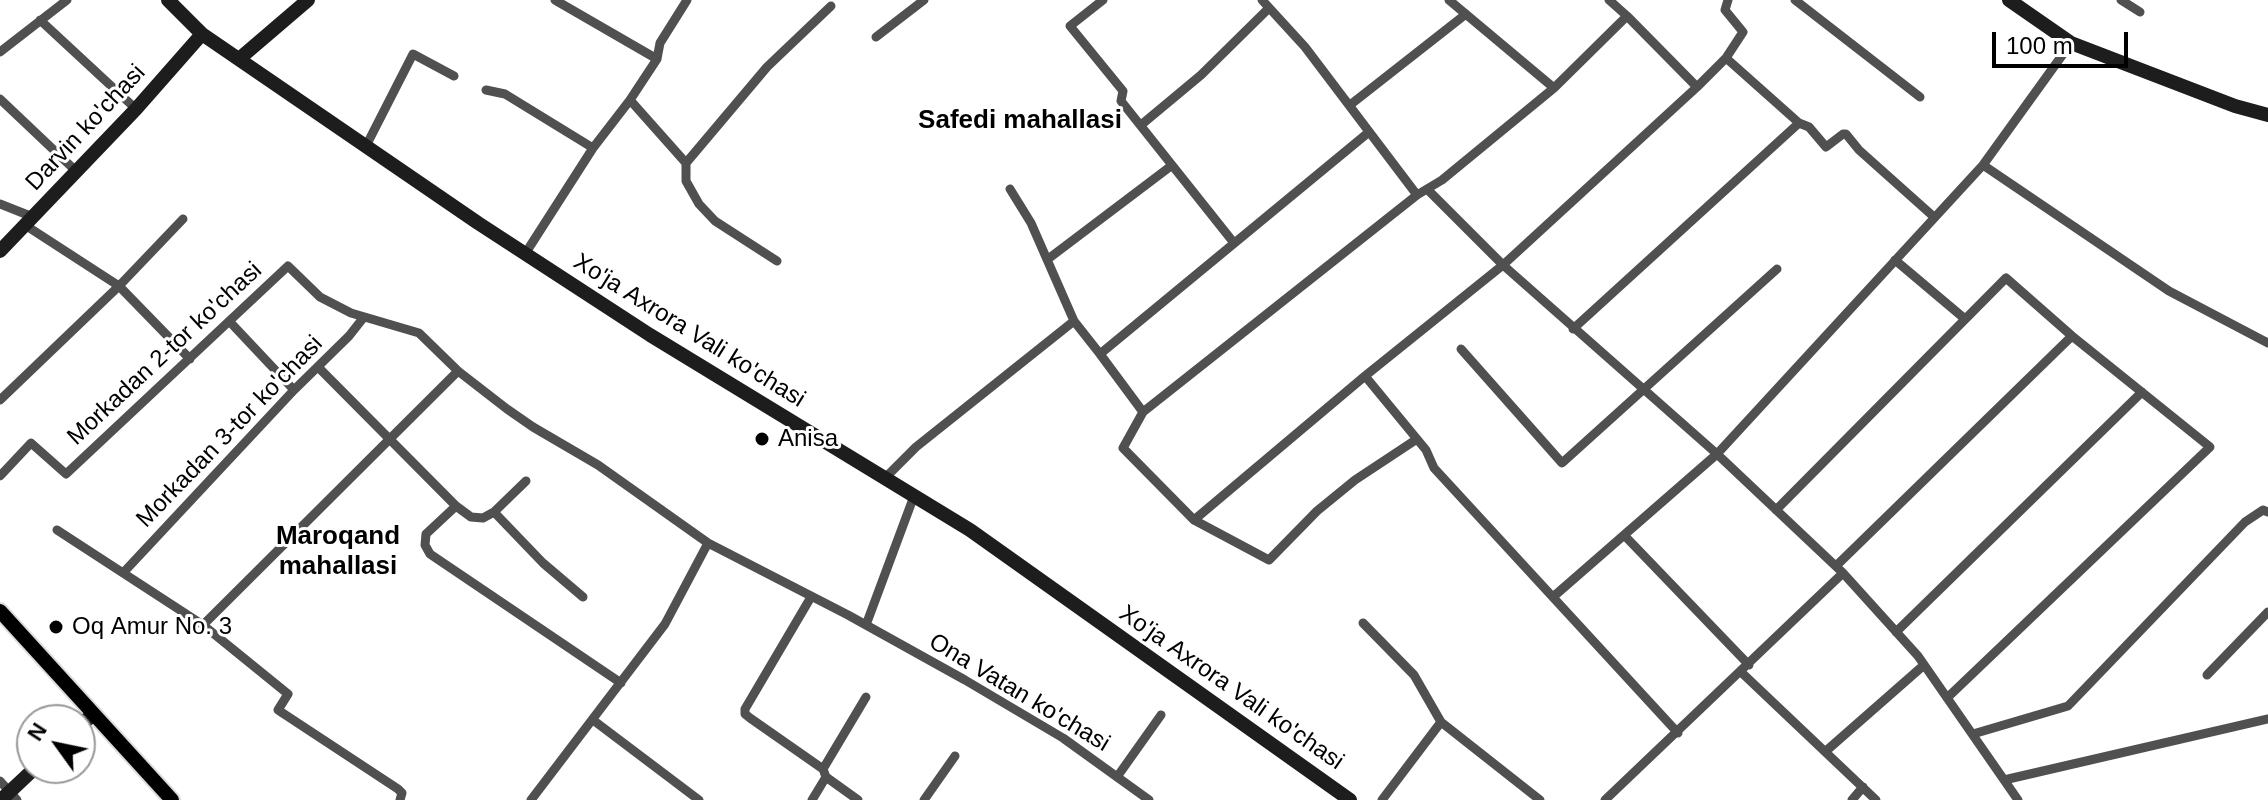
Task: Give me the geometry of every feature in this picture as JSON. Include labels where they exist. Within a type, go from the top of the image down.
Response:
[{"type":"main road","points":[[0,611],[84,704]]},
{"type":"main road","points":[[96,717],[172,800]]},
{"type":"street","points":[[0,52],[67,0]]},
{"type":"street","name":"Xo'ja Axrora Vali ko'chasi","points":[[168,0],[202,34],[525,254],[650,335],[988,542],[1350,800]]},
{"type":"street","points":[[239,59],[308,0]]},
{"type":"street","points":[[555,0],[657,59]]},
{"type":"street","points":[[525,254],[593,148],[657,59],[660,43],[687,0]]},
{"type":"street","points":[[876,37],[924,0]]},
{"type":"street","points":[[1103,0],[1070,26],[1123,91],[1121,101],[1234,243]]},
{"type":"street","points":[[1449,0],[1554,88]]},
{"type":"street","points":[[1609,0],[1697,87]]},
{"type":"street","points":[[1194,520],[1503,265],[1697,87],[1726,58],[1743,32],[1725,10],[1728,0]]},
{"type":"street","points":[[1795,0],[1920,97]]},
{"type":"street","points":[[2009,0],[2071,43],[2235,106],[2268,115]]},
{"type":"street","points":[[2121,0],[2140,12]]},
{"type":"street","points":[[1141,125],[1201,75],[1266,4],[1305,47],[1417,195]]},
{"type":"street","points":[[777,261],[715,221],[699,204],[686,181],[686,163],[767,67],[831,6]]},
{"type":"street","points":[[1350,105],[1466,14]]},
{"type":"street","points":[[1417,439],[1355,480],[1317,511],[1269,560],[1194,520],[1123,448],[1143,412],[1554,88],[1627,16]]},
{"type":"street","points":[[40,20],[136,109]]},
{"type":"street","name":"Darvin ko'chasi","points":[[0,251],[136,109],[202,34]]},
{"type":"street","points":[[1553,597],[1717,454],[1983,165],[2071,43]]},
{"type":"street","points":[[366,146],[413,54],[454,76]]},
{"type":"street","points":[[1726,58],[1799,123],[1809,127],[1826,147],[1846,134],[1859,150],[1934,217]]},
{"type":"street","points":[[486,90],[505,94],[593,148]]},
{"type":"street","points":[[0,99],[77,172]]},
{"type":"street","points":[[630,100],[686,163]]},
{"type":"street","points":[[1573,329],[1799,123]]},
{"type":"street","points":[[1100,354],[1369,132]]},
{"type":"street","points":[[1983,165],[2169,291],[2268,343]]},
{"type":"street","points":[[1048,259],[1171,166]]},
{"type":"street","points":[[1010,189],[1031,223],[1074,321],[1143,412]]},
{"type":"street","points":[[1428,190],[1503,265],[1717,454],[1839,569],[1924,665],[2018,800]]},
{"type":"street","points":[[0,204],[29,221],[119,286],[190,359]]},
{"type":"street","points":[[0,400],[119,286],[183,219]]},
{"type":"street","points":[[1895,260],[1965,319]]},
{"type":"street","name":"Ona Vatan ko'chasi","points":[[288,266],[320,297],[364,317],[419,333],[458,371],[533,427],[598,465],[708,543],[866,625],[1063,738],[1146,799]]},
{"type":"street","name":"Morkadan 2-tor ko'chasi","points":[[0,476],[31,443],[66,474],[288,266]]},
{"type":"street","points":[[1461,349],[1562,463],[1777,269]]},
{"type":"street","points":[[1776,510],[2006,278],[2072,336],[2210,447],[1947,698]]},
{"type":"street","name":"Morkadan 3-tor ko'chasi","points":[[123,573],[364,317]]},
{"type":"street","points":[[885,478],[916,447],[1074,321]]},
{"type":"street","points":[[230,322],[294,390]]},
{"type":"street","points":[[1605,800],[1745,668],[1839,569],[2072,336]]},
{"type":"street","points":[[318,367],[456,506],[471,517],[483,518],[494,512],[526,481]]},
{"type":"street","points":[[203,625],[458,371]]},
{"type":"street","points":[[1365,376],[1426,450],[1434,468],[1678,733]]},
{"type":"street","points":[[1896,632],[2142,392]]},
{"type":"street","points":[[866,625],[914,496]]},
{"type":"street","points":[[456,506],[426,534],[425,545],[430,554],[621,683]]},
{"type":"street","points":[[1973,734],[2068,706],[2245,522],[2263,510],[2268,512]]},
{"type":"street","points":[[494,512],[543,563],[583,597]]},
{"type":"street","points":[[57,530],[203,625],[288,694],[278,710],[398,789],[402,793],[400,800]]},
{"type":"street","points":[[1624,535],[1745,668],[1876,800]]},
{"type":"street","points":[[531,800],[665,624],[708,543]]},
{"type":"street","points":[[811,597],[745,709],[745,714],[858,800]]},
{"type":"street","points":[[2207,675],[2268,612]]},
{"type":"street","points":[[1363,623],[1414,675],[1441,722],[1540,800]]},
{"type":"street","points":[[1826,751],[1924,665]]},
{"type":"street","points":[[812,800],[866,697]]},
{"type":"street","points":[[1117,777],[1161,715]]},
{"type":"street","points":[[2004,780],[2268,719]]},
{"type":"street","points":[[593,720],[699,800]]},
{"type":"street","points":[[1382,800],[1441,722]]},
{"type":"street","points":[[924,800],[955,756]]},
{"type":"street","points":[[1852,800],[1863,787]]},
{"type":"place","name":"Anisa","points":[[762,439]]},
{"type":"place","name":"Oq Amur No. 3","points":[[56,627]]},
{"type":"district","name":"Safedi mahallasi","points":[[1020,121]]},
{"type":"district","name":"Maroqand mahallasi","points":[[338,552]]}]
